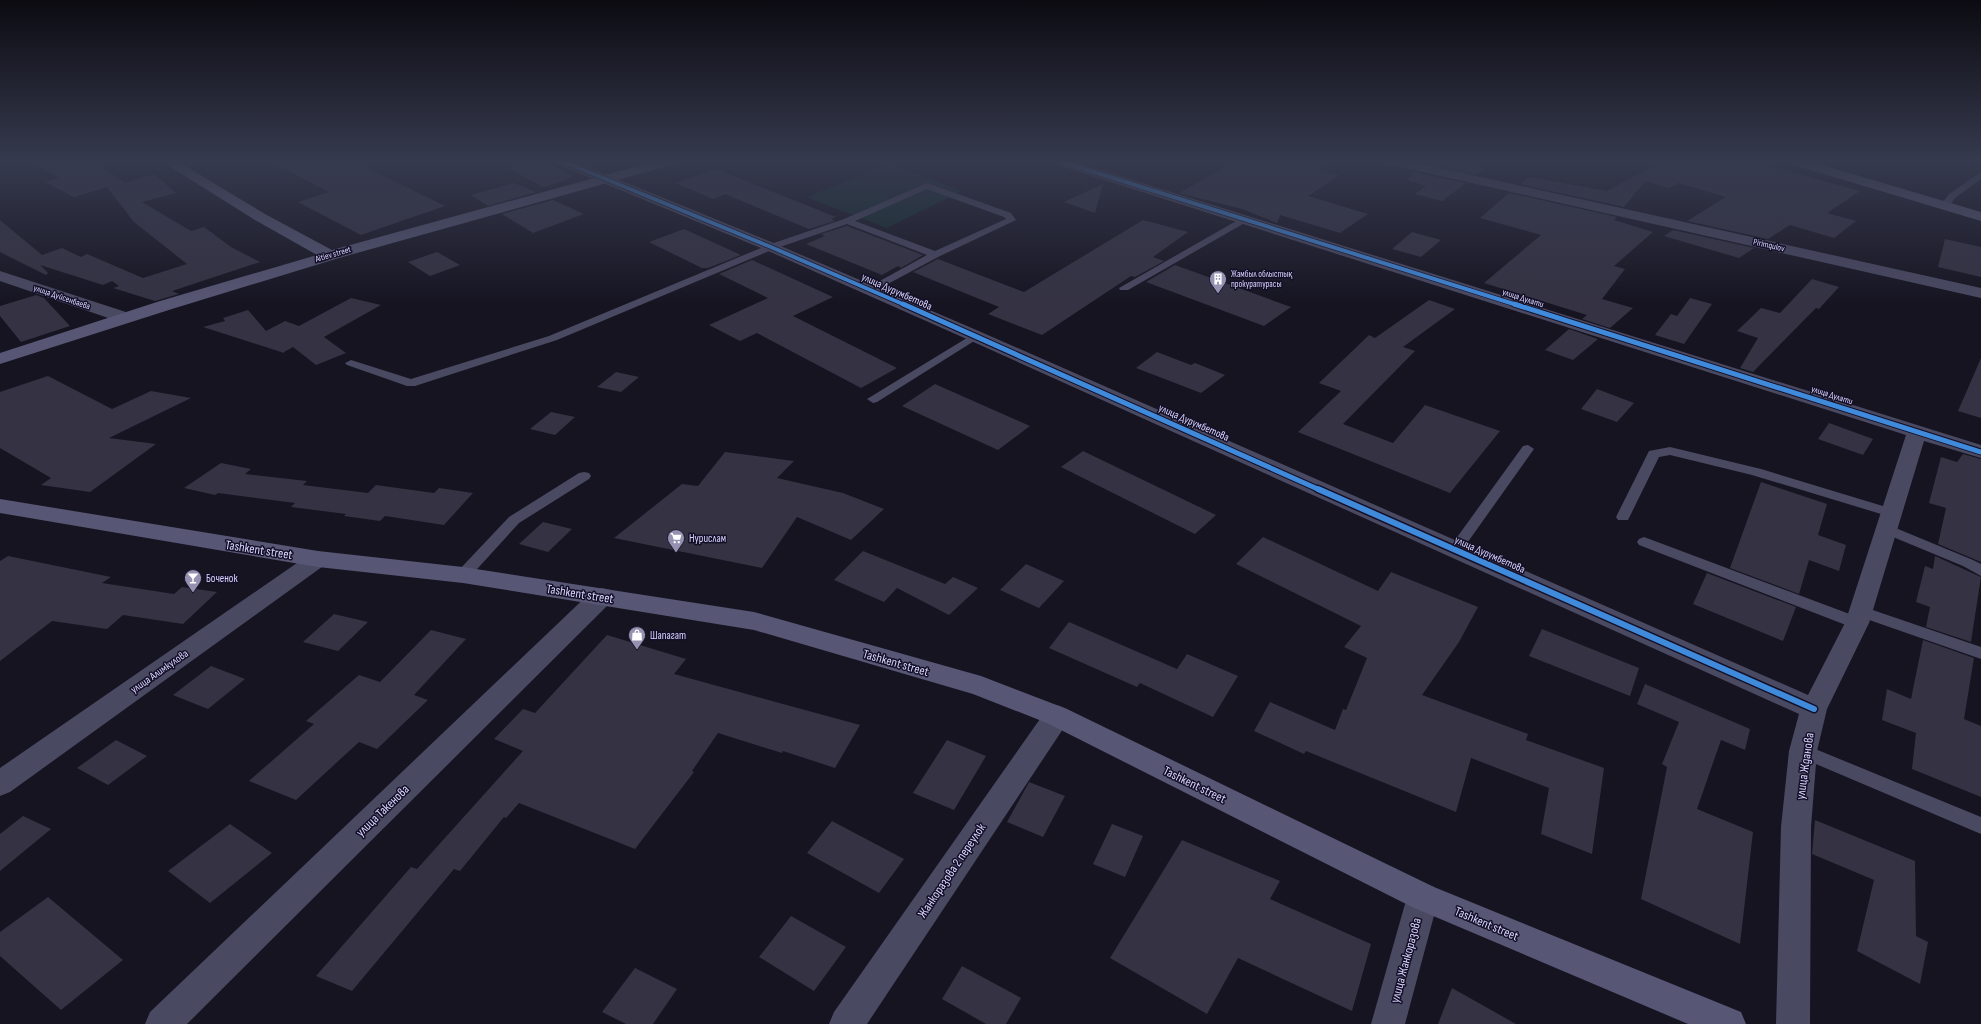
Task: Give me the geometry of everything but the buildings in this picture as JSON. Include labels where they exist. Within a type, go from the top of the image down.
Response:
[{"type":"main road","points":[[247,209],[329,255]]},
{"type":"main road","name":"Aitiev street","points":[[0,359],[123,317],[329,255],[495,209]]},
{"type":"main road","points":[[1954,209],[1981,217]]},
{"type":"main road","name":"Tashkent street","points":[[0,506],[318,559],[463,575],[754,621],[981,686],[1057,716],[1423,897],[1729,1024]]},
{"type":"street","name":"улица Дурумбетова","points":[[679,209],[871,290],[1814,709]]},
{"type":"street","name":"улица Дулати","points":[[1210,209],[1981,452]]},
{"type":"street","name":"Pirimqulov","points":[[1610,209],[1981,293]]},
{"type":"street","name":"улица Дуйсенбаева","points":[[0,276],[123,317]]},
{"type":"street","name":"улица Жданова","points":[[1793,1024],[1796,827],[1803,751],[1814,709],[1859,617],[1917,431]]},
{"type":"street","name":"улица Алимкулова","points":[[0,784],[318,559]]},
{"type":"street","name":"улица Такенова","points":[[162,1024],[602,596]]},
{"type":"street","name":"Жанкоразова 2 переулок","points":[[846,1024],[1057,716]]},
{"type":"street","name":"улица Жанкоразова","points":[[1388,1024],[1423,897]]},
{"type":"lane","points":[[351,363],[411,383],[553,338],[771,247],[847,221],[875,209]]},
{"type":"lane","points":[[871,290],[935,255],[1011,220],[1008,215],[991,209]]},
{"type":"lane","points":[[1124,288],[1245,220]]},
{"type":"lane","points":[[847,221],[935,255]]},
{"type":"lane","points":[[873,399],[975,336]]},
{"type":"lane","points":[[1456,550],[1528,448]]},
{"type":"lane","points":[[1622,516],[1654,454],[1670,451],[1756,472],[1888,521],[1981,571]]},
{"type":"lane","points":[[463,575],[514,520],[584,476]]},
{"type":"lane","points":[[1644,542],[1859,617],[1981,653]]},
{"type":"lane","points":[[1803,751],[1981,826]]},
{"type":"green space","points":[[837,209],[926,209],[887,228]]},
{"type":"cycle path","points":[[678,209],[771,247],[975,336],[1814,709]]},
{"type":"cycle path","points":[[1210,209],[1981,452]]},
{"type":"place","name":"Жамбыл облыстық прокуратурасы","points":[[1218,294]]},
{"type":"place","name":"Нурислам","points":[[676,553]]},
{"type":"place","name":"Боченок","points":[[193,593]]},
{"type":"place","name":"Шапагат","points":[[637,650]]}]
